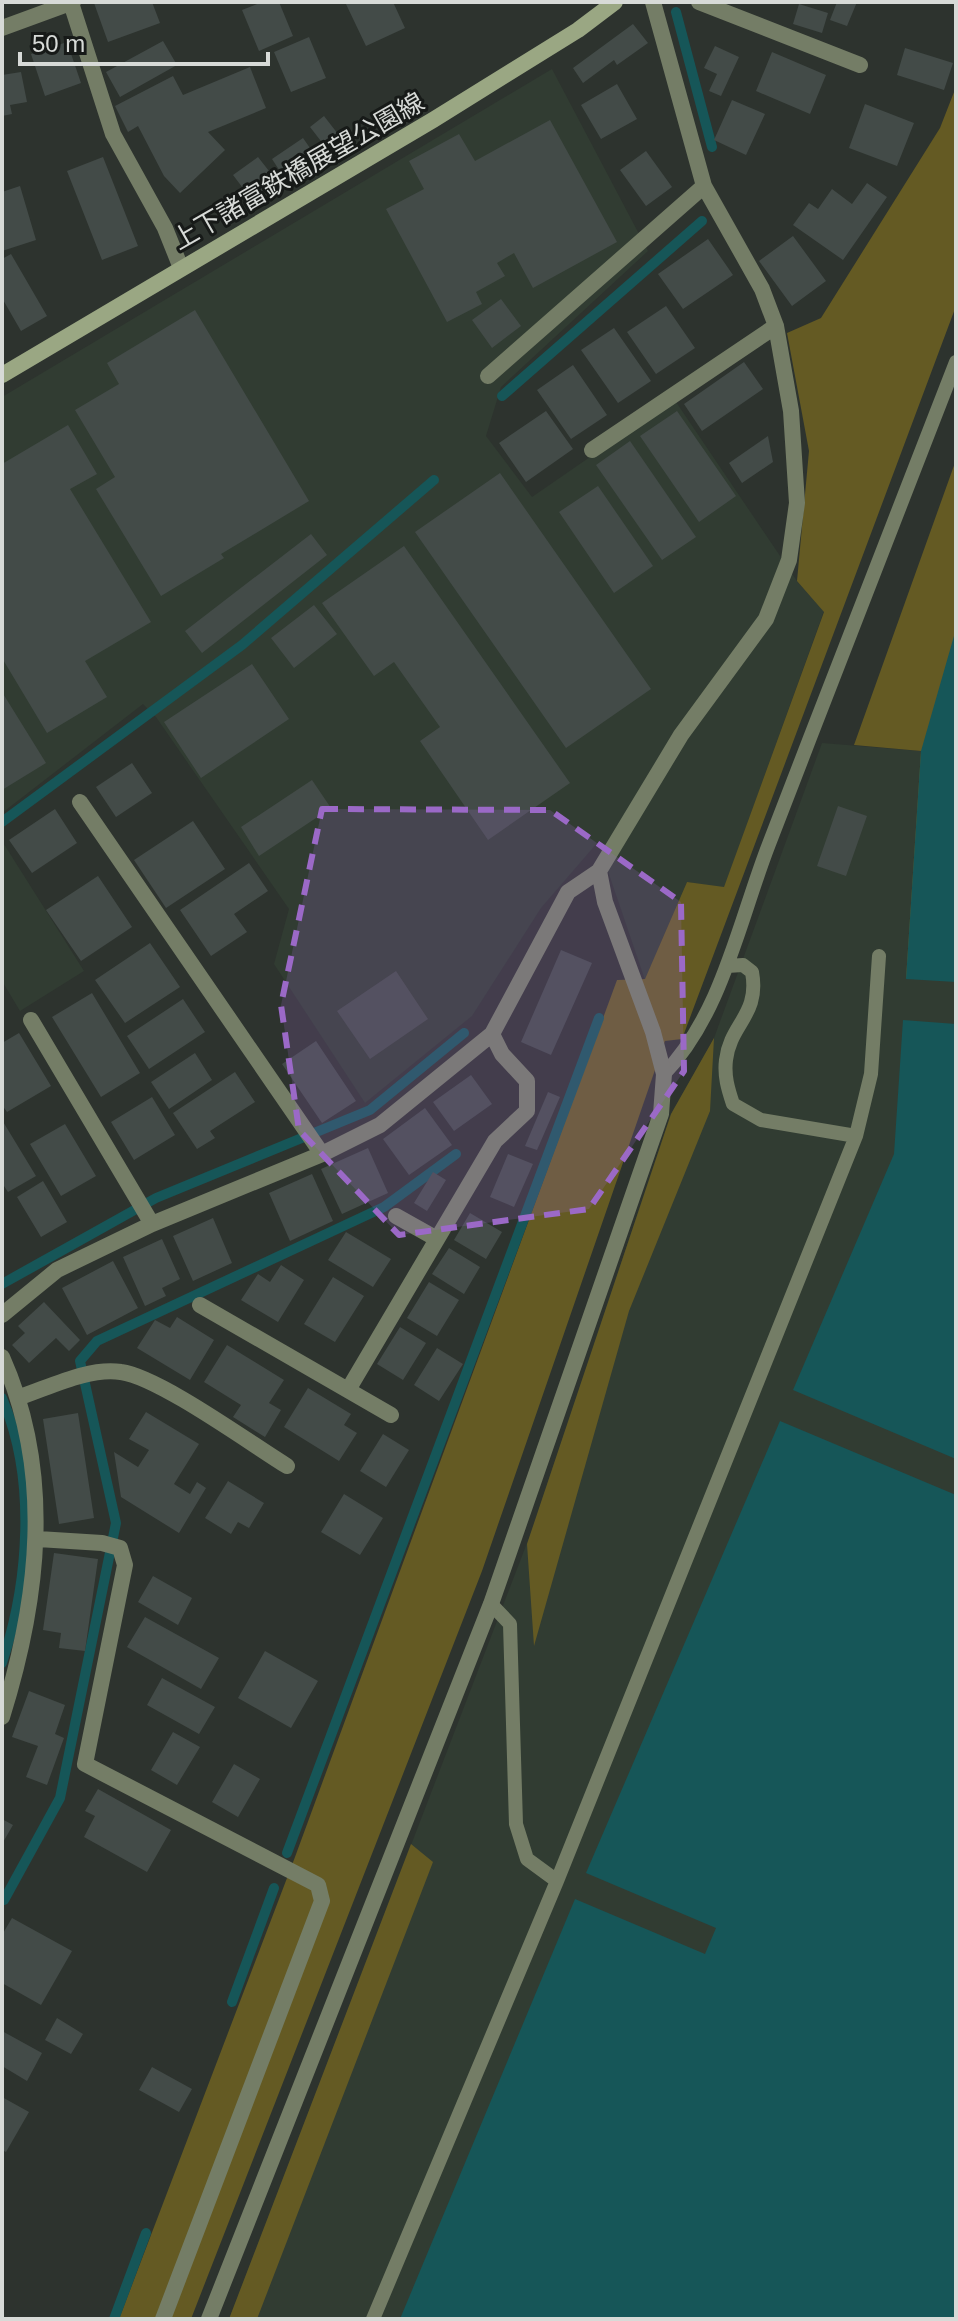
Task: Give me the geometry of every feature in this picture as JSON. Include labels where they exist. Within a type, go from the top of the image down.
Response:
[{"type":"street","points":[[2,28],[72,2],[113,134],[165,228],[181,268]]},
{"type":"street","name":"上下諸富鉄橋展望公園線","points":[[2,375],[433,120],[578,30],[615,2]]},
{"type":"street","points":[[2,1315],[57,1270],[152,1224],[322,1154],[380,1125],[492,1034],[568,892],[599,871],[681,735],[766,619],[789,560],[797,503],[791,411],[776,326],[762,289],[704,186],[653,2]]},
{"type":"street","points":[[699,2],[860,65]]},
{"type":"street","points":[[488,376],[704,186]]},
{"type":"street","points":[[592,450],[776,326]]},
{"type":"street","points":[[80,802],[322,1154]]},
{"type":"street","points":[[209,2319],[491,1604],[661,1114],[664,1074],[653,1032],[605,902],[599,871]]},
{"type":"street","points":[[31,1020],[152,1224]]},
{"type":"street","points":[[348,1390],[495,1141],[527,1111],[527,1081],[502,1054],[492,1034]]},
{"type":"street","points":[[396,1216],[437,1239]]},
{"type":"street","points":[[200,1305],[391,1415]]},
{"type":"street","points":[[2,1357],[20,1397],[33,1465],[38,1539],[23,1650],[2,1717]]},
{"type":"street","points":[[20,1397],[94,1374],[120,1372],[148,1380],[287,1466]]},
{"type":"street","points":[[38,1539],[102,1543],[120,1548],[125,1565],[85,1764],[318,1885],[322,1901],[163,2319]]},
{"type":"lane","points":[[664,1074],[686,1052],[727,966],[766,852],[956,362]]},
{"type":"lane","points":[[373,2319],[557,1881],[856,1136],[871,1074],[879,956]]},
{"type":"lane","points":[[727,966],[743,965],[752,972],[756,994],[726,1057],[726,1081],[733,1104],[761,1120],[856,1136]]},
{"type":"lane","points":[[491,1604],[510,1624],[516,1824],[527,1859],[557,1881]]},
{"type":"highlighted area","points":[[322,809],[550,810],[681,902],[684,1071],[589,1209],[399,1235],[299,1130],[281,1005]]},
{"type":"shaded area","points":[[552,69],[648,251],[501,387],[486,436],[532,497],[674,399],[797,581],[824,611],[724,888],[687,882],[645,980],[598,842],[541,908],[472,1016],[365,1103],[274,964],[289,909],[156,717],[143,704],[2,813],[2,397]]},
{"type":"shaded area","points":[[956,87],[956,306],[682,1039],[665,1041],[482,1571],[191,2319],[119,2319],[295,1857],[617,980],[645,979],[687,882],[724,887],[824,612],[797,581],[809,451],[787,333],[821,318],[940,128]]},
{"type":"shaded area","points":[[956,460],[956,948],[906,979],[921,751],[854,745]]},
{"type":"shaded area","points":[[822,743],[921,751],[956,761],[956,2319],[229,2319],[532,1530],[671,1114],[714,1038]]},
{"type":"shaded area","points":[[2,841],[84,971],[20,1011],[2,981]]},
{"type":"shaded area","points":[[714,1038],[710,1111],[629,1311],[534,1646],[527,1544],[671,1114]]},
{"type":"shaded area","points":[[411,1844],[433,1862],[257,2319],[229,2319]]},
{"type":"water","points":[[956,629],[956,982],[906,979],[921,751]]},
{"type":"water","points":[[903,1020],[956,1024],[956,1459],[793,1390],[894,1154]]},
{"type":"water","points":[[780,1421],[956,1495],[956,2319],[400,2319],[575,1899],[705,1954],[716,1928],[586,1873]]},
{"type":"building","points":[[152,2],[160,23],[108,42],[94,3]]},
{"type":"building","points":[[262,2],[279,2],[293,36],[259,51],[242,10]]},
{"type":"building","points":[[345,2],[393,2],[405,28],[366,46]]},
{"type":"building","points":[[837,2],[857,2],[847,26],[830,20]]},
{"type":"building","points":[[799,4],[828,13],[822,33],[793,24]]},
{"type":"building","points":[[633,24],[648,43],[617,65],[614,60],[583,83],[573,68]]},
{"type":"building","points":[[309,37],[326,78],[291,92],[274,52]]},
{"type":"building","points":[[163,41],[177,65],[120,97],[106,72]]},
{"type":"building","points":[[67,42],[81,83],[45,96],[31,54]]},
{"type":"building","points":[[715,46],[739,57],[721,96],[709,91],[717,74],[704,68]]},
{"type":"building","points":[[905,48],[953,63],[944,90],[897,75]]},
{"type":"building","points":[[772,52],[826,75],[810,114],[756,91]]},
{"type":"building","points":[[250,67],[266,108],[208,132],[225,150],[180,193],[164,176],[138,126],[128,132],[115,106],[173,76],[183,95]]},
{"type":"building","points":[[21,72],[27,102],[10,105],[12,114],[2,116],[2,75]]},
{"type":"building","points":[[617,84],[637,119],[601,139],[581,105]]},
{"type":"building","points":[[732,100],[765,114],[746,155],[714,140]]},
{"type":"building","points":[[865,104],[914,123],[897,166],[849,148]]},
{"type":"building","points":[[324,116],[338,134],[324,145],[310,127]]},
{"type":"building","points":[[550,120],[617,242],[533,288],[514,253],[497,263],[505,276],[476,292],[482,304],[447,322],[386,209],[424,189],[409,161],[459,134],[475,161]]},
{"type":"building","points":[[303,138],[317,158],[285,179],[272,159]]},
{"type":"building","points":[[646,151],[672,187],[646,206],[620,170]]},
{"type":"building","points":[[103,157],[138,246],[102,260],[67,171]]},
{"type":"building","points":[[258,157],[280,185],[255,204],[233,175]]},
{"type":"building","points":[[867,183],[887,197],[843,260],[793,225],[809,203],[818,209],[832,189],[852,204]]},
{"type":"building","points":[[20,186],[36,240],[2,251],[2,192]]},
{"type":"building","points":[[793,236],[826,281],[792,306],[759,261]]},
{"type":"building","points":[[708,239],[733,275],[683,309],[658,274]]},
{"type":"building","points":[[11,254],[47,316],[21,331],[2,298],[2,259]]},
{"type":"building","points":[[501,299],[521,326],[492,348],[472,320]]},
{"type":"building","points":[[666,306],[695,348],[656,374],[627,332]]},
{"type":"building","points":[[195,310],[309,501],[221,554],[224,558],[161,596],[96,489],[115,477],[75,410],[119,384],[107,363]]},
{"type":"building","points":[[614,328],[651,381],[618,403],[581,350]]},
{"type":"building","points":[[744,362],[763,389],[702,431],[684,404]]},
{"type":"building","points":[[573,365],[607,415],[571,439],[537,390]]},
{"type":"building","points":[[546,411],[573,449],[526,482],[499,443]]},
{"type":"building","points":[[677,411],[736,496],[699,522],[640,436]]},
{"type":"building","points":[[68,425],[97,474],[70,489],[151,622],[85,661],[107,697],[47,733],[2,658],[2,464]]},
{"type":"building","points":[[768,436],[773,462],[742,483],[729,463]]},
{"type":"building","points":[[630,441],[696,537],[662,560],[596,465]]},
{"type":"building","points":[[500,473],[651,689],[566,748],[415,532]]},
{"type":"building","points":[[598,486],[653,566],[614,593],[559,512]]},
{"type":"building","points":[[311,534],[327,555],[202,653],[185,631]]},
{"type":"building","points":[[404,546],[570,783],[488,840],[420,741],[440,727],[394,662],[374,676],[322,603]]},
{"type":"building","points":[[314,605],[337,634],[294,668],[271,638]]},
{"type":"building","points":[[252,664],[289,719],[201,778],[164,722]]},
{"type":"building","points":[[2,692],[46,763],[2,790]]},
{"type":"building","points":[[132,763],[152,793],[116,817],[96,787]]},
{"type":"building","points":[[312,780],[331,808],[259,856],[241,827]]},
{"type":"building","points":[[838,806],[867,816],[846,876],[817,866]]},
{"type":"building","points":[[55,809],[77,843],[32,873],[9,840]]},
{"type":"building","points":[[193,821],[225,869],[166,908],[134,860]]},
{"type":"building","points":[[249,863],[268,891],[234,914],[247,932],[211,956],[180,910]]},
{"type":"building","points":[[98,876],[132,927],[81,961],[46,910]]},
{"type":"building","points":[[150,943],[180,987],[125,1023],[95,980]]},
{"type":"building","points":[[561,950],[592,963],[551,1055],[521,1042]]},
{"type":"building","points":[[396,971],[428,1019],[370,1059],[337,1011]]},
{"type":"building","points":[[92,993],[140,1073],[101,1097],[52,1017]]},
{"type":"building","points":[[183,999],[205,1032],[149,1069],[127,1036]]},
{"type":"building","points":[[19,1033],[51,1086],[7,1112],[2,1105],[2,1043]]},
{"type":"building","points":[[316,1041],[356,1101],[322,1123],[282,1064]]},
{"type":"building","points":[[195,1053],[212,1080],[169,1109],[151,1082]]},
{"type":"building","points":[[235,1072],[255,1102],[210,1131],[215,1138],[197,1149],[173,1113]]},
{"type":"building","points":[[471,1075],[492,1104],[454,1131],[433,1102]]},
{"type":"building","points":[[548,1092],[560,1097],[537,1150],[525,1146]]},
{"type":"building","points":[[152,1097],[175,1135],[134,1160],[111,1122]]},
{"type":"building","points":[[425,1108],[452,1145],[409,1175],[383,1139]]},
{"type":"building","points":[[2,1120],[36,1176],[8,1192],[2,1183]]},
{"type":"building","points":[[65,1124],[96,1176],[61,1196],[30,1144]]},
{"type":"building","points":[[368,1148],[388,1193],[342,1214],[321,1169]]},
{"type":"building","points":[[508,1154],[533,1164],[514,1207],[490,1197]]},
{"type":"building","points":[[433,1172],[446,1180],[427,1211],[414,1203]]},
{"type":"building","points":[[312,1174],[333,1221],[290,1241],[269,1193]]},
{"type":"building","points":[[43,1181],[67,1222],[41,1237],[17,1197]]},
{"type":"building","points":[[470,1213],[502,1232],[486,1259],[454,1240]]},
{"type":"building","points":[[213,1218],[232,1263],[193,1281],[173,1236]]},
{"type":"building","points":[[346,1232],[391,1259],[373,1287],[328,1260]]},
{"type":"building","points":[[162,1239],[180,1279],[162,1288],[166,1296],[145,1306],[123,1257]]},
{"type":"building","points":[[449,1248],[480,1267],[464,1294],[432,1274]]},
{"type":"building","points":[[113,1261],[138,1308],[87,1335],[62,1288]]},
{"type":"building","points":[[281,1265],[304,1280],[278,1322],[241,1300],[258,1274],[270,1282]]},
{"type":"building","points":[[333,1277],[364,1296],[335,1342],[304,1324]]},
{"type":"building","points":[[429,1282],[459,1300],[437,1336],[407,1318]]},
{"type":"building","points":[[44,1302],[80,1340],[69,1351],[56,1338],[29,1363],[12,1345],[25,1333],[18,1326]]},
{"type":"building","points":[[177,1317],[214,1340],[190,1380],[137,1348],[155,1320],[170,1328]]},
{"type":"building","points":[[400,1327],[426,1343],[403,1380],[377,1364]]},
{"type":"building","points":[[227,1345],[284,1380],[269,1403],[281,1410],[265,1437],[233,1417],[241,1405],[204,1382]]},
{"type":"building","points":[[437,1348],[463,1364],[439,1401],[414,1385]]},
{"type":"building","points":[[308,1388],[351,1414],[344,1425],[357,1433],[339,1461],[284,1427]]},
{"type":"building","points":[[146,1412],[199,1444],[174,1484],[190,1494],[197,1482],[206,1488],[179,1533],[121,1497],[114,1452],[138,1467],[149,1450],[129,1439]]},
{"type":"building","points":[[78,1413],[94,1518],[59,1524],[43,1419]]},
{"type":"building","points":[[383,1434],[409,1450],[386,1487],[360,1471]]},
{"type":"building","points":[[228,1481],[264,1503],[249,1528],[238,1522],[231,1534],[205,1518]]},
{"type":"building","points":[[344,1494],[383,1518],[360,1555],[321,1532]]},
{"type":"building","points":[[54,1553],[98,1559],[85,1651],[59,1648],[61,1633],[43,1630]]},
{"type":"building","points":[[153,1576],[192,1598],[178,1625],[138,1602]]},
{"type":"building","points":[[145,1617],[219,1658],[201,1689],[127,1647]]},
{"type":"building","points":[[265,1651],[318,1681],[291,1728],[238,1698]]},
{"type":"building","points":[[162,1678],[215,1707],[199,1734],[147,1705]]},
{"type":"building","points":[[29,1691],[65,1705],[55,1734],[64,1738],[47,1785],[26,1777],[38,1746],[12,1737]]},
{"type":"building","points":[[173,1732],[200,1747],[177,1785],[151,1770]]},
{"type":"building","points":[[234,1764],[260,1779],[238,1817],[212,1802]]},
{"type":"building","points":[[98,1789],[171,1830],[147,1872],[84,1837],[95,1816],[85,1811]]},
{"type":"building","points":[[2,1819],[13,1825],[2,1844]]},
{"type":"building","points":[[12,1918],[72,1951],[41,2005],[2,1983],[2,1935]]},
{"type":"building","points":[[57,2018],[83,2034],[71,2054],[45,2040]]},
{"type":"building","points":[[2,2031],[42,2053],[27,2081],[2,2066]]},
{"type":"building","points":[[152,2067],[192,2089],[179,2112],[139,2090]]},
{"type":"building","points":[[2,2097],[29,2112],[6,2152],[2,2150]]},
{"type":"waterway","points":[[676,12],[712,147]]},
{"type":"waterway","points":[[502,396],[702,221]]},
{"type":"waterway","points":[[2,822],[242,645],[434,480]]},
{"type":"waterway","points":[[287,1853],[599,1018]]},
{"type":"waterway","points":[[2,1284],[156,1198],[370,1110],[464,1033]]},
{"type":"waterway","points":[[4,1900],[60,1798],[116,1523],[80,1361],[97,1341],[384,1207],[456,1154]]},
{"type":"waterway","points":[[2,1398],[21,1462],[25,1530],[18,1599],[2,1663]]},
{"type":"waterway","points":[[232,2002],[274,1888]]},
{"type":"waterway","points":[[114,2319],[146,2233]]}]
